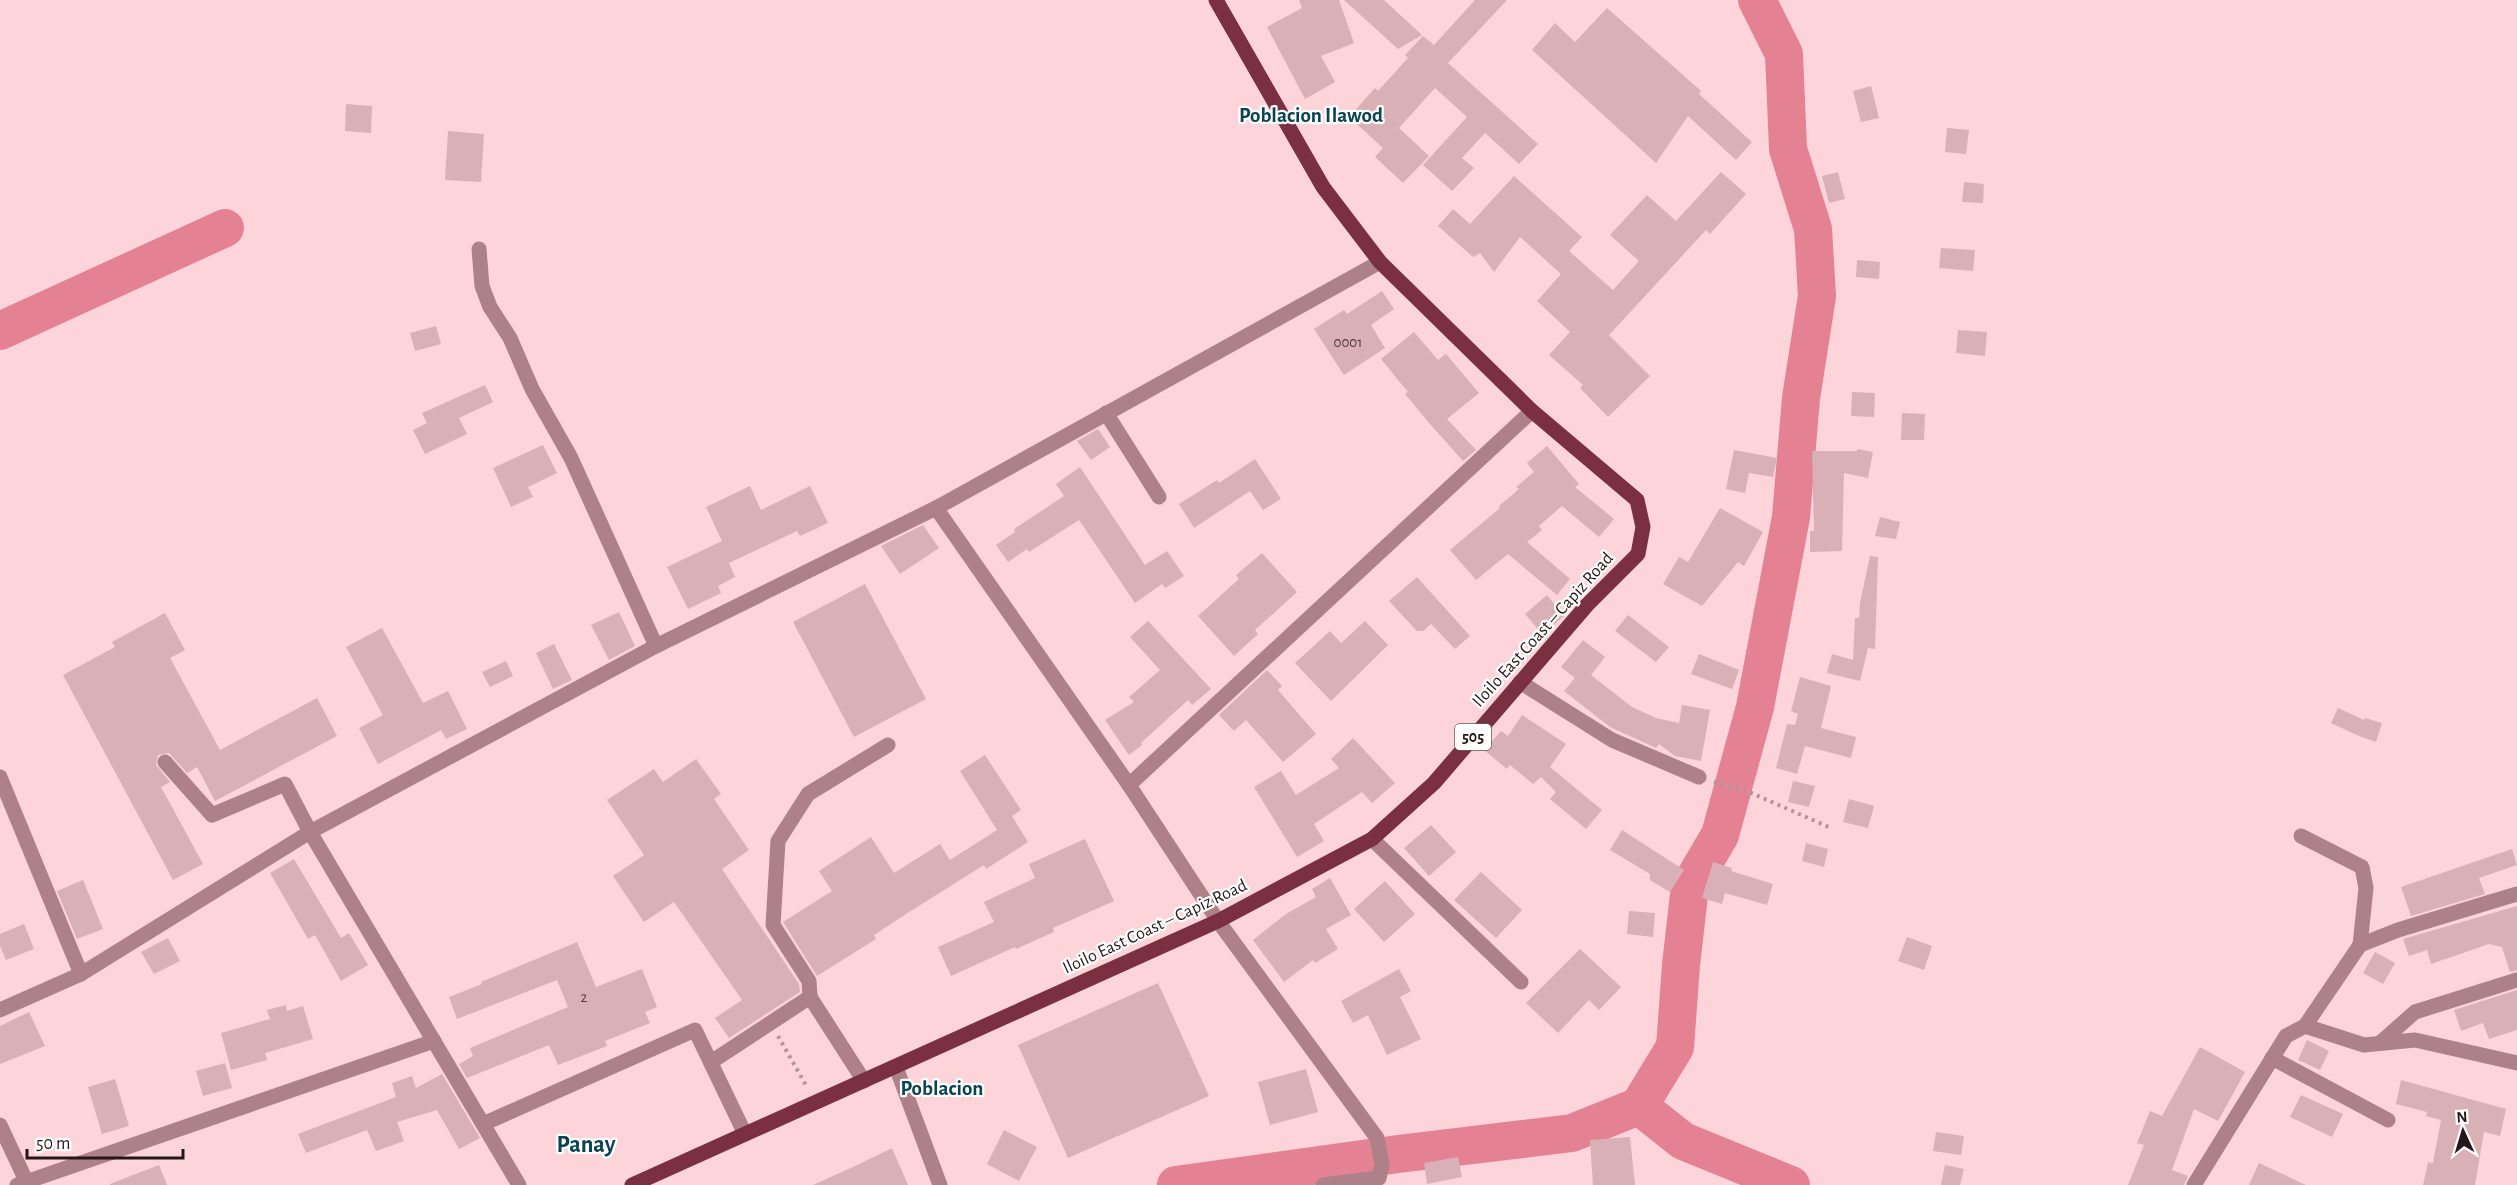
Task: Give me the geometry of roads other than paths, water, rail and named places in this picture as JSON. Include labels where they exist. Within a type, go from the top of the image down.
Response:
[{"type":"main road","name":"Iloilo East Coast – Capiz Road","points":[[632,1185],[1218,921],[1372,839],[1434,783],[1587,605],[1638,554],[1643,527],[1636,500],[1532,411],[1380,262],[1323,188],[1216,0]]},
{"type":"street","points":[[479,249],[482,286],[490,307],[510,338],[532,388],[572,458],[656,646]]},
{"type":"street","points":[[0,1010],[81,974],[310,832],[656,646],[936,508],[1380,262]]},
{"type":"street","points":[[1129,785],[1532,411]]},
{"type":"street","points":[[1106,413],[1159,497]]},
{"type":"street","points":[[936,508],[1129,785],[1218,921],[1377,1138],[1382,1165],[1379,1178],[1323,1185]]},
{"type":"street","points":[[1520,682],[1612,740],[1699,777]]},
{"type":"street","points":[[864,1081],[810,996],[809,981],[773,925],[778,841],[808,794],[888,745]]},
{"type":"street","points":[[165,762],[212,815],[285,784],[310,832],[519,1185]]},
{"type":"street","points":[[0,777],[81,974]]},
{"type":"street","points":[[2194,1185],[2286,1036],[2306,1026],[2360,945],[2366,888],[2362,867],[2301,836]]},
{"type":"street","points":[[1372,839],[1521,982]]},
{"type":"street","points":[[2360,945],[2398,930],[2517,894]]},
{"type":"street","points":[[2381,1042],[2415,1012],[2517,980]]},
{"type":"street","points":[[711,1062],[810,996]]},
{"type":"street","points":[[2306,1026],[2364,1045],[2415,1040],[2517,1063]]},
{"type":"street","points":[[483,1124],[695,1030],[745,1134]]},
{"type":"street","points":[[0,1125],[24,1184],[434,1041]]},
{"type":"street","points":[[2500,1059],[2517,1054]]},
{"type":"street","points":[[2272,1058],[2388,1120]]},
{"type":"street","points":[[896,1067],[940,1185]]},
{"type":"waterway","points":[[1176,1185],[1398,1154],[1572,1133],[1639,1106],[1675,1047],[1690,886],[1720,835],[1755,707],[1791,517],[1801,398],[1817,296],[1813,229],[1788,149],[1784,54],[1757,0]]},
{"type":"waterway","points":[[0,331],[225,228]]},
{"type":"waterway","points":[[1639,1106],[1683,1141],[1791,1185]]},
{"type":"district","name":"Poblacion Ilawod","points":[[1311,115]]},
{"type":"district","name":"Poblacion","points":[[942,1088]]},
{"type":"district","name":"Panay","points":[[586,1145]]}]
